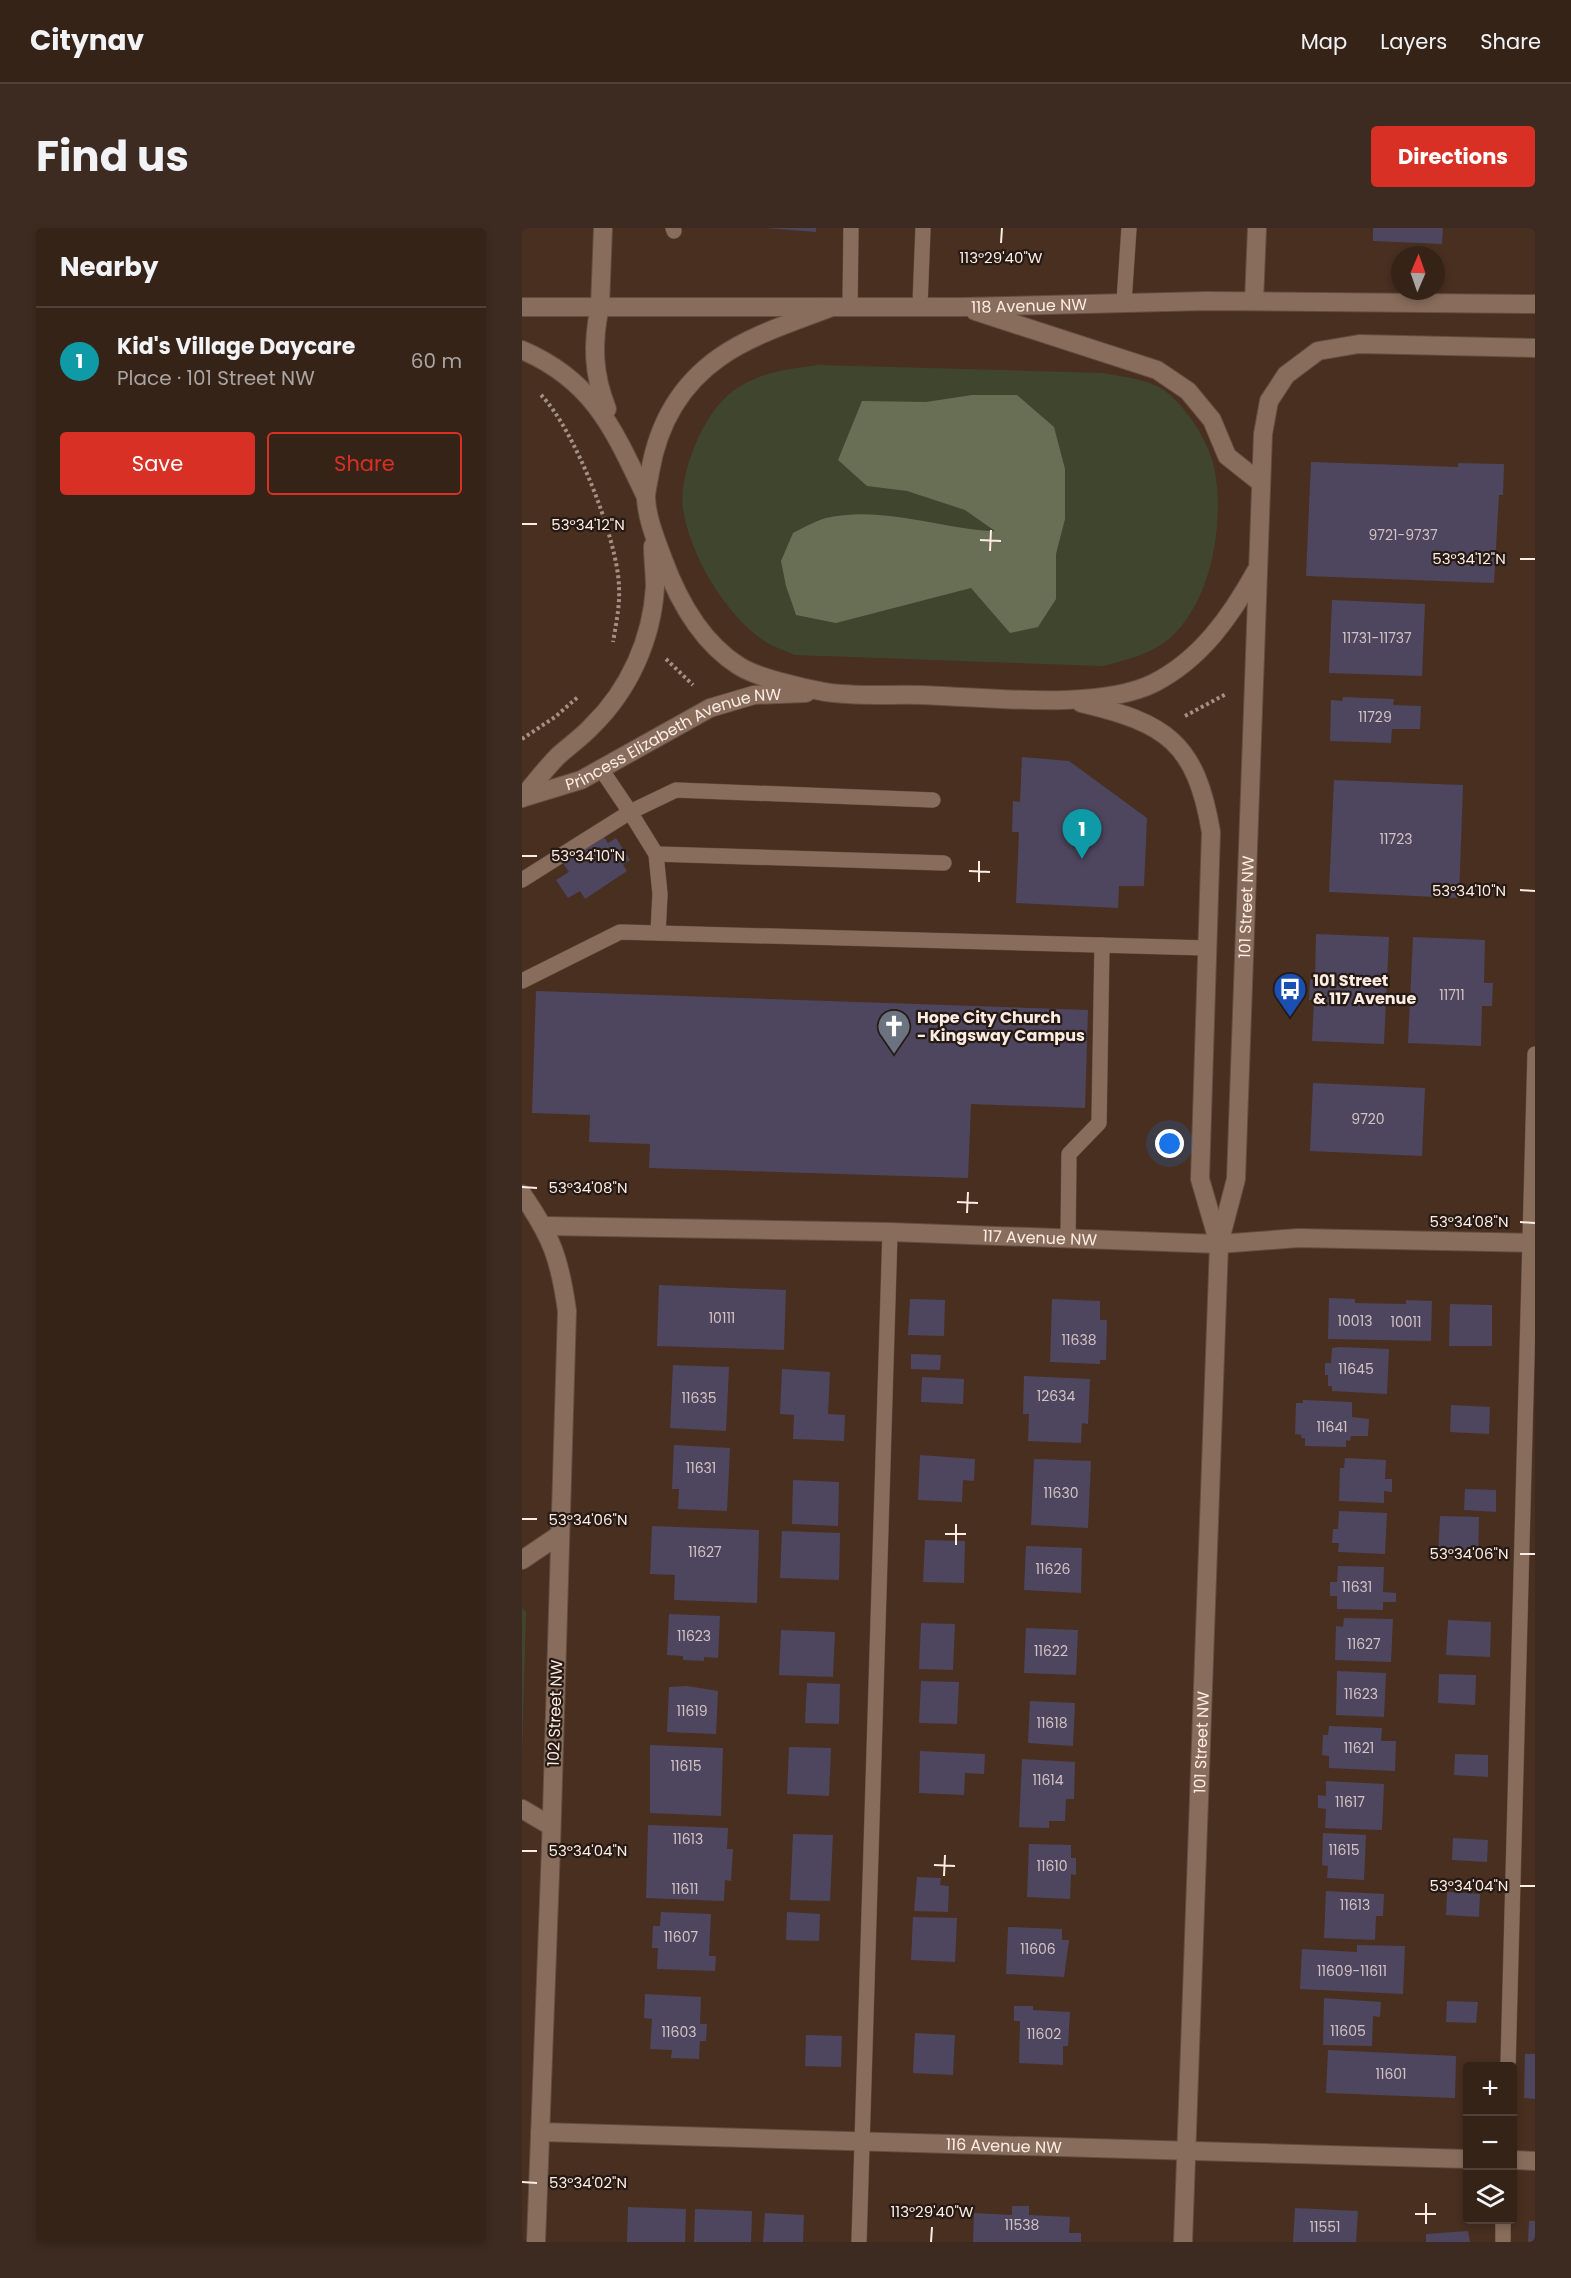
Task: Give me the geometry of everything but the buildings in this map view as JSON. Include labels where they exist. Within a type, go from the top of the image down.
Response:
[{"type":"street","points":[[603,228],[600,306],[595,329],[594,366],[597,384],[620,442],[646,497],[652,529],[674,589],[696,625],[717,649],[741,667],[826,692],[1065,699],[1113,696],[1152,684],[1181,666],[1234,612],[1259,566]]},
{"type":"street","points":[[1254,301],[1257,228]]},
{"type":"street","name":"118 Avenue NW","points":[[522,307],[921,305],[962,307],[1254,301],[1535,304]]},
{"type":"street","points":[[646,497],[655,446],[668,412],[689,384],[720,358],[753,338],[832,307]]},
{"type":"street","points":[[962,307],[1157,370],[1188,391],[1212,420],[1227,456],[1261,483]]},
{"type":"street","points":[[1261,483],[1263,434],[1269,401],[1286,375],[1318,351],[1359,344],[1535,348]]},
{"type":"street","points":[[522,350],[547,360],[574,380],[595,403],[620,442]]},
{"type":"street","name":"101 Street NW","points":[[1183,2242],[1219,1244],[1236,1179],[1261,483]]},
{"type":"street","name":"Princess Elizabeth Avenue NW","points":[[522,798],[558,756],[593,725],[615,701],[631,675],[647,634],[655,588],[652,529]]},
{"type":"street","name":"Princess Elizabeth Avenue NW","points":[[522,798],[581,780],[710,708],[754,695],[826,692]]},
{"type":"street","name":"101 Street NW","points":[[1065,699],[1121,712],[1151,725],[1180,747],[1205,795],[1211,832],[1200,1179],[1219,1244]]},
{"type":"street","name":"102 Street NW","points":[[522,1194],[544,1226],[557,1254],[567,1311],[536,2242]]},
{"type":"street","name":"117 Avenue NW","points":[[544,1226],[890,1232],[1219,1244],[1298,1238],[1532,1243]]},
{"type":"street","points":[[522,1560],[559,1535]]},
{"type":"street","points":[[522,1809],[551,1826]]},
{"type":"street","name":"116 Avenue NW","points":[[540,2132],[1463,2159]]},
{"type":"street","points":[[1517,2160],[1535,2161]]},
{"type":"lane","points":[[850,307],[851,228]]},
{"type":"lane","points":[[921,305],[923,228]]},
{"type":"lane","points":[[1124,302],[1129,228]]},
{"type":"lane","points":[[602,769],[656,855],[660,894],[658,933]]},
{"type":"lane","points":[[522,880],[630,812],[676,789],[933,800]]},
{"type":"lane","points":[[656,855],[944,863]]},
{"type":"lane","points":[[522,981],[620,932],[1207,948]]},
{"type":"lane","points":[[1068,1239],[1069,1154],[1100,1123],[1102,945]]},
{"type":"lane","points":[[1508,2062],[1532,1243],[1535,1054]]},
{"type":"lane","points":[[858,2242],[890,1232]]},
{"type":"lane","points":[[1503,2224],[1503,2242]]},
{"type":"path","points":[[539,393],[552,405],[567,430],[612,538],[619,586],[619,603],[610,650]]},
{"type":"path","points":[[662,655],[693,685]]},
{"type":"path","points":[[522,739],[555,717],[586,688]]},
{"type":"path","points":[[1184,717],[1235,689]]},
{"type":"green space","points":[[819,365],[1103,373],[1143,381],[1165,391],[1189,415],[1202,436],[1214,467],[1217,487],[1217,531],[1213,554],[1199,597],[1189,616],[1176,632],[1160,645],[1123,661],[1103,666],[795,655],[769,644],[739,619],[713,585],[702,566],[687,527],[683,509],[685,475],[699,436],[711,415],[733,391],[763,375]]},
{"type":"green space","points":[[972,395],[1017,395],[1054,427],[1065,469],[1065,519],[1056,554],[1056,599],[1038,627],[1010,633],[971,588],[836,623],[796,615],[786,586],[781,561],[793,533],[818,521],[847,515],[869,514],[995,531],[965,510],[907,491],[867,486],[838,460],[862,401],[926,402]]},
{"type":"green space","points":[[522,1608],[526,1612],[522,1756]]},
{"type":"place","name":"Kid's Village Daycare","points":[[1082,859]]},
{"type":"place","name":"101 Street & 117 Avenue","points":[[1290,1018]]},
{"type":"place","name":"Hope City Church - Kingsway Campus","points":[[894,1055]]}]
